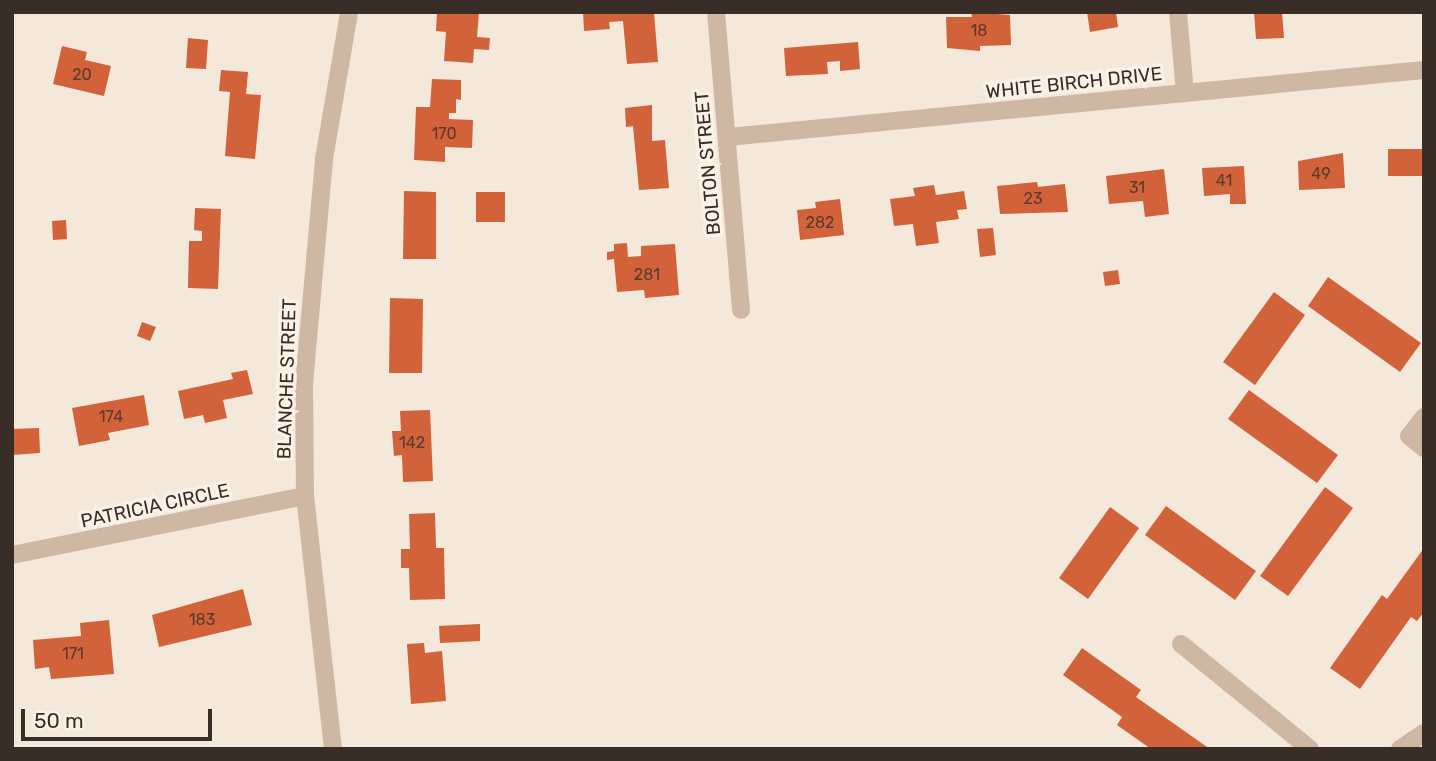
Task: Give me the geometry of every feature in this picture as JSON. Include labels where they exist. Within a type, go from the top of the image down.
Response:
[{"type":"street","name":"BLANCHE STREET","points":[[333,749],[305,496],[304,384],[324,159],[349,12]]},
{"type":"street","name":"BOLTON STREET","points":[[716,12],[740,310]]},
{"type":"street","points":[[1178,12],[1185,93]]},
{"type":"street","name":"WHITE BIRCH DRIVE","points":[[728,137],[1424,70]]},
{"type":"street","points":[[1424,417],[1409,436],[1424,448]]},
{"type":"street","name":"PATRICIA CIRCLE","points":[[12,555],[305,496]]},
{"type":"street","points":[[1181,644],[1310,749]]},
{"type":"street","points":[[1400,749],[1424,733]]},
{"type":"building","points":[[437,12],[479,12],[477,37],[490,38],[489,50],[474,49],[473,63],[444,61],[446,32],[436,31]]},
{"type":"building","points":[[583,12],[654,12],[658,62],[627,64],[623,21],[609,22],[610,29],[584,31]]},
{"type":"building","points":[[971,12],[1010,15],[1011,45],[980,46],[980,51],[947,48],[946,17],[972,17]]},
{"type":"building","points":[[1087,12],[1116,12],[1118,27],[1090,32]]},
{"type":"building","points":[[1254,12],[1282,12],[1284,38],[1256,39]]},
{"type":"building","points":[[188,38],[208,40],[206,69],[186,68]]},
{"type":"building","points":[[858,42],[860,69],[840,71],[840,61],[827,62],[828,74],[786,76],[784,48]]},
{"type":"building","points":[[62,46],[87,52],[85,60],[111,66],[104,96],[53,84]]},
{"type":"building","points":[[221,70],[248,72],[246,94],[261,95],[255,159],[225,156],[230,92],[219,91]]},
{"type":"building","points":[[432,79],[461,80],[461,100],[456,99],[456,113],[449,113],[449,119],[473,120],[472,148],[445,147],[445,162],[414,160],[416,107],[430,107]]},
{"type":"building","points":[[652,105],[652,141],[665,140],[669,188],[639,190],[633,126],[626,127],[625,108]]},
{"type":"building","points":[[1388,149],[1424,149],[1424,176],[1388,176]]},
{"type":"building","points":[[1343,153],[1345,188],[1299,190],[1298,161]]},
{"type":"building","points":[[1244,166],[1246,204],[1230,204],[1230,194],[1204,196],[1202,168]]},
{"type":"building","points":[[1164,169],[1169,214],[1145,217],[1143,201],[1109,204],[1106,176]]},
{"type":"building","points":[[1037,182],[1038,187],[1065,184],[1068,212],[1000,214],[997,186]]},
{"type":"building","points":[[934,185],[936,195],[964,191],[967,209],[957,210],[959,219],[936,222],[939,243],[916,246],[913,224],[894,226],[890,199],[915,196],[913,188]]},
{"type":"building","points":[[404,191],[436,192],[436,259],[403,259]]},
{"type":"building","points":[[476,192],[505,192],[505,222],[476,222]]},
{"type":"building","points":[[840,199],[844,235],[800,240],[797,210],[816,208],[815,202]]},
{"type":"building","points":[[195,208],[221,209],[218,289],[188,288],[189,241],[202,241],[202,231],[194,230]]},
{"type":"building","points":[[66,220],[67,239],[53,240],[52,221]]},
{"type":"building","points":[[993,228],[996,255],[980,257],[977,229]]},
{"type":"building","points":[[627,243],[628,257],[641,256],[641,246],[675,244],[679,295],[645,298],[644,290],[617,292],[614,259],[607,260],[607,252],[614,251],[614,244]]},
{"type":"building","points":[[1118,270],[1120,284],[1105,286],[1103,272]]},
{"type":"building","points":[[1328,277],[1421,343],[1400,372],[1308,306]]},
{"type":"building","points":[[1274,292],[1305,315],[1255,385],[1223,362]]},
{"type":"building","points":[[390,298],[423,299],[422,373],[389,373]]},
{"type":"building","points":[[142,322],[156,327],[150,341],[137,336]]},
{"type":"building","points":[[247,370],[253,394],[223,400],[227,418],[205,423],[203,415],[184,419],[178,391],[233,379],[231,373]]},
{"type":"building","points":[[1249,390],[1338,455],[1317,483],[1228,419]]},
{"type":"building","points":[[144,395],[149,425],[108,433],[110,440],[79,446],[72,408]]},
{"type":"building","points":[[430,410],[433,481],[403,482],[402,455],[394,456],[392,431],[401,431],[400,411]]},
{"type":"building","points":[[39,428],[40,453],[12,455],[12,429]]},
{"type":"building","points":[[1325,487],[1353,508],[1288,596],[1260,576]]},
{"type":"building","points":[[1166,506],[1256,571],[1235,600],[1145,535]]},
{"type":"building","points":[[1110,507],[1139,528],[1088,599],[1059,578]]},
{"type":"building","points":[[435,513],[436,548],[444,548],[445,599],[410,600],[409,568],[401,568],[401,549],[410,549],[409,514]]},
{"type":"building","points":[[1424,548],[1424,612],[1417,621],[1411,617],[1360,689],[1330,668],[1382,595],[1387,599]]},
{"type":"building","points":[[243,589],[252,625],[159,647],[152,615]]},
{"type":"building","points":[[109,620],[114,674],[51,679],[49,667],[35,669],[33,640],[81,636],[80,623]]},
{"type":"building","points":[[480,624],[480,641],[440,643],[439,626]]},
{"type":"building","points":[[424,643],[425,653],[442,651],[446,701],[411,704],[407,644]]},
{"type":"building","points":[[1082,648],[1141,690],[1136,697],[1210,749],[1151,749],[1117,725],[1122,717],[1063,675]]}]
